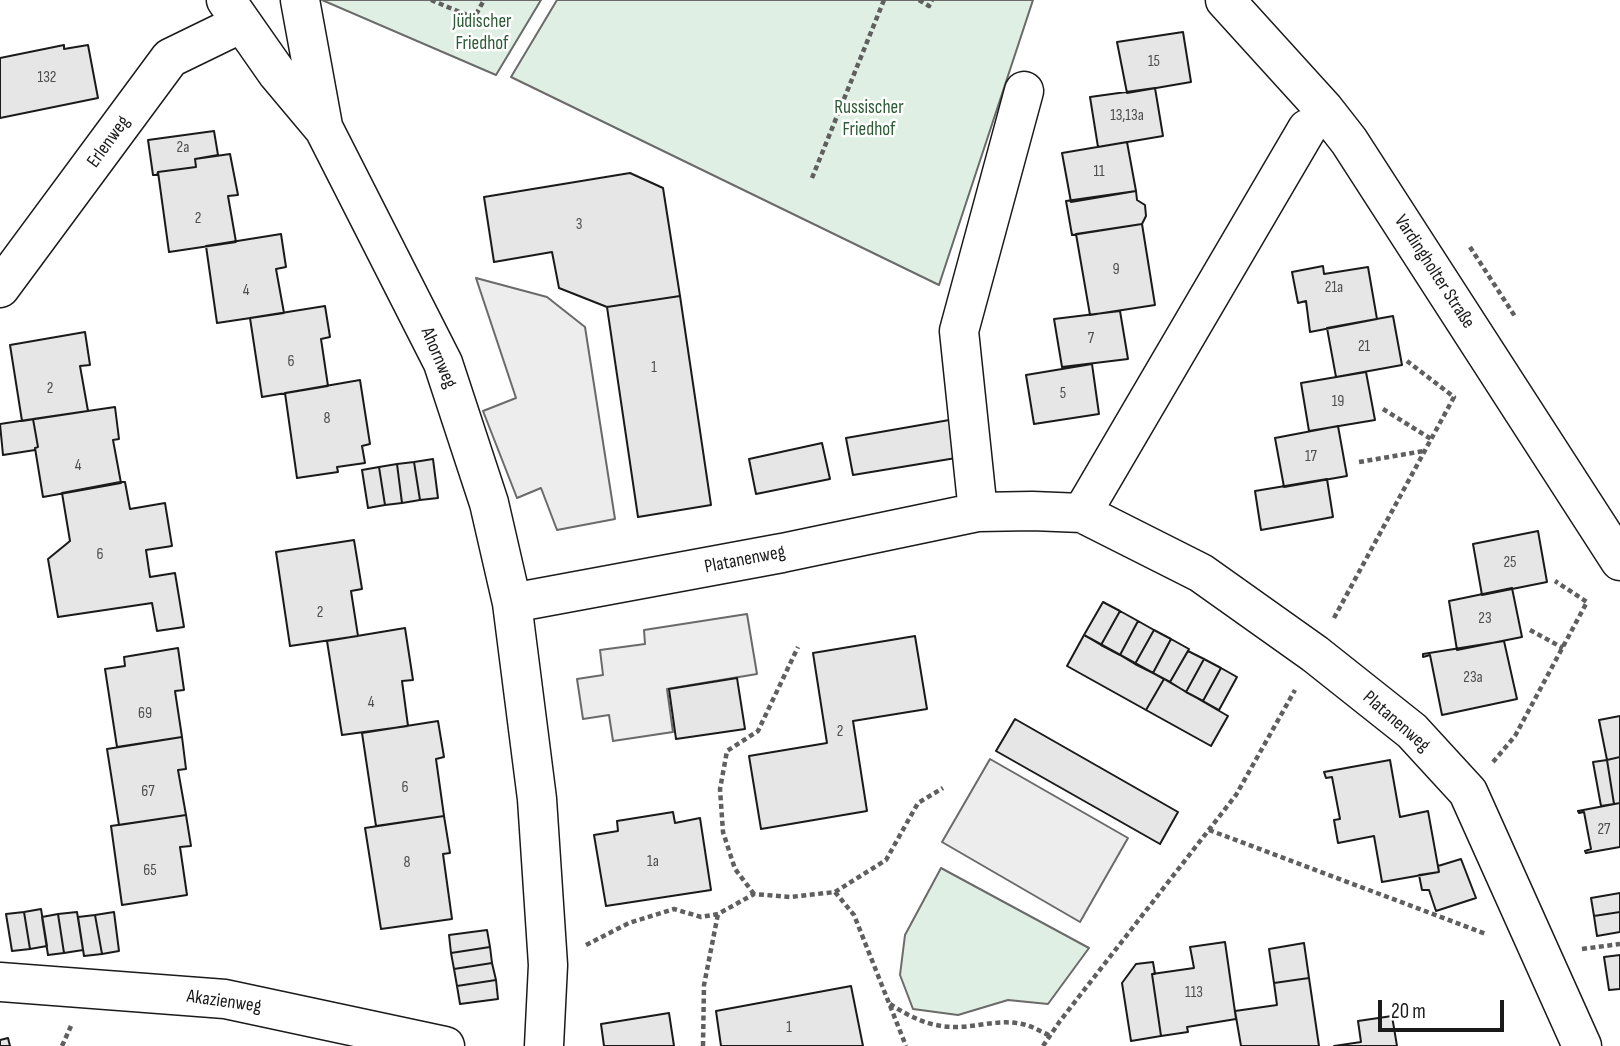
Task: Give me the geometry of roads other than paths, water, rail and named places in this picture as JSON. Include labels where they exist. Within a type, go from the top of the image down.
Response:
[{"type":"street","name":"Ahornweg","points":[[300,0],[324,128]]},
{"type":"street","name":"Vardingholter Straße","points":[[1225,0],[1324,109],[1349,142],[1620,561]]},
{"type":"street","name":"Ahornweg","points":[[234,12],[277,73],[324,128],[443,363],[489,503],[512,603]]},
{"type":"street","name":"Erlenweg","points":[[0,288],[170,58],[234,12]]},
{"type":"street","points":[[978,512],[959,331],[1024,91]]},
{"type":"street","points":[[1082,513],[1307,129]]},
{"type":"street","name":"Platanenweg","points":[[512,603],[782,553],[978,512],[1032,510],[1082,513],[1201,573],[1315,654],[1412,731],[1468,792],[1582,1046]]},
{"type":"street","points":[[512,603],[537,799],[548,965],[544,1046]]},
{"type":"street","name":"Akazienweg","points":[[0,982],[225,999],[444,1046]]},
{"type":"park label","name":"Jüdischer Friedhof","points":[[482,33]]},
{"type":"park label","name":"Russischer Friedhof","points":[[869,119]]}]
